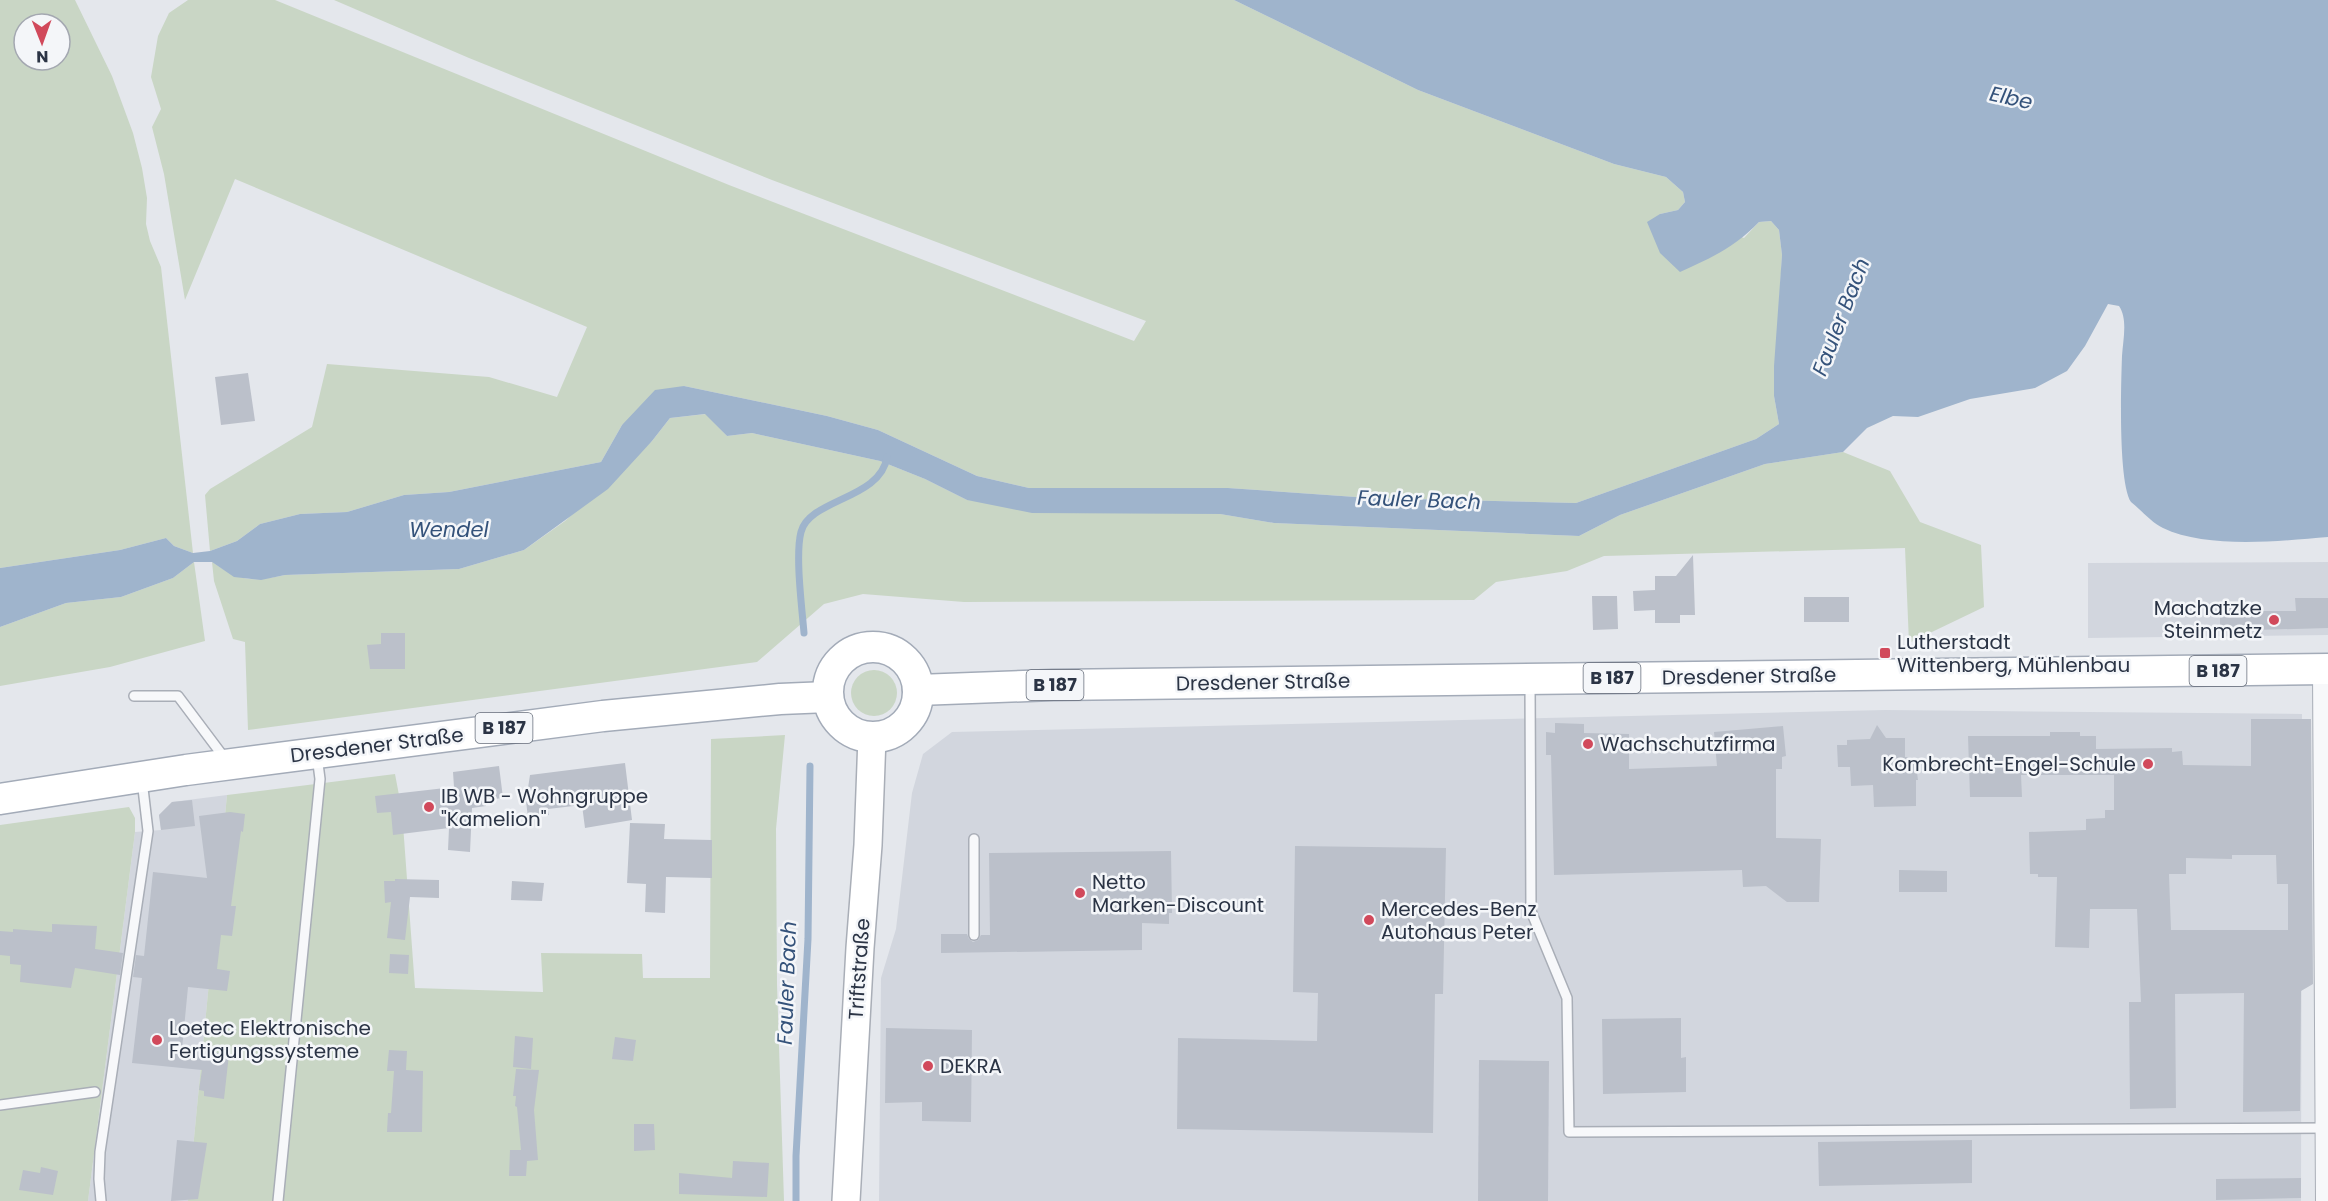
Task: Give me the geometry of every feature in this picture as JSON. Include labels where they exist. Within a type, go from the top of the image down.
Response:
[{"type":"main road","points":[[870,647],[882,648],[903,659],[914,673],[918,690],[915,708],[905,723],[890,734],[872,737],[859,735],[848,729],[831,710],[828,696],[830,679],[838,663],[853,652],[870,647]]},
{"type":"main road","name":"Dresdener Straße","points":[[918,690],[1053,685],[2326,669]]},
{"type":"main road","name":"Dresdener Straße","points":[[0,799],[141,777],[603,716],[828,696]]},
{"type":"main road","name":"Triftstraße","points":[[846,1201],[868,845],[872,737]]},
{"type":"street","points":[[2326,669],[2326,1201]]},
{"type":"lane","points":[[1530,679],[1531,911],[1567,998],[1569,1132],[2325,1128]]},
{"type":"lane","points":[[134,696],[178,696],[229,765]]},
{"type":"lane","points":[[278,1201],[320,779],[316,753]]},
{"type":"lane","points":[[101,1201],[100,1152],[148,831],[141,777]]},
{"type":"lane","points":[[974,839],[974,934]]},
{"type":"lane","points":[[0,1105],[95,1092]]},
{"type":"shaded area","points":[[2328,562],[2328,635],[2088,638],[2088,563]]},
{"type":"shaded area","points":[[1885,710],[2302,714],[2301,1201],[879,1201],[881,978],[896,929],[912,793],[923,754],[952,732]]},
{"type":"shaded area","name":"Loetec Elektronische Fertigungssysteme","points":[[227,795],[188,1201],[88,1201],[135,832],[161,830],[159,815],[172,802]]},
{"type":"green space","points":[[0,0],[75,0],[112,76],[133,133],[142,168],[147,198],[146,224],[150,241],[161,267],[193,553],[174,546],[166,538],[120,550],[0,568]]},
{"type":"green space","points":[[188,0],[275,0],[729,185],[1134,341],[1146,321],[772,180],[469,58],[334,0],[1234,0],[1418,90],[1614,164],[1666,177],[1683,192],[1685,202],[1678,210],[1660,214],[1744,238],[1759,222],[1771,221],[1779,230],[1782,255],[1774,396],[1779,424],[1756,439],[1576,503],[1370,498],[1228,488],[1029,488],[977,476],[878,430],[827,416],[684,386],[622,425],[601,462],[449,492],[404,495],[347,512],[300,514],[260,524],[237,541],[210,551],[205,495],[210,489],[312,427],[327,364],[489,377],[557,397],[587,327],[235,179],[185,300],[164,174],[152,127],[161,109],[151,77],[158,36],[169,13]]},
{"type":"green space","points":[[706,414],[727,436],[752,433],[880,461],[925,479],[967,500],[1220,514],[1274,523],[1579,536],[1620,515],[1765,464],[1843,452],[1890,471],[1920,522],[1981,545],[1984,607],[1909,643],[1905,548],[1604,556],[1567,571],[1496,582],[1474,600],[964,602],[863,594],[824,604],[757,662],[248,730],[245,642],[233,639],[214,581],[212,562],[239,577],[263,579],[285,575],[459,569],[524,550],[565,521],[652,441],[670,418]]},
{"type":"green space","points":[[194,562],[205,641],[110,667],[0,686],[0,627],[66,603],[121,597],[173,578]]},
{"type":"green space","points":[[874,670],[890,677],[897,693],[890,709],[874,716],[858,709],[851,693],[858,677]]},
{"type":"green space","points":[[785,735],[776,829],[777,984],[784,1201],[188,1201],[227,795],[395,774],[402,811],[415,988],[543,992],[541,953],[642,954],[643,978],[710,978],[711,739]]},
{"type":"green space","points":[[129,807],[135,818],[135,832],[88,1201],[0,1201],[0,825]]},
{"type":"water","points":[[1234,0],[2328,0],[2328,537],[2244,542],[2200,539],[2181,535],[2159,526],[2131,502],[2124,475],[2121,432],[2124,323],[2119,306],[2108,304],[2085,346],[2067,371],[2035,388],[1970,399],[1918,417],[1893,416],[1867,428],[1843,452],[1765,464],[1620,515],[1579,536],[1274,523],[1220,514],[1032,513],[967,500],[925,479],[880,461],[752,433],[727,436],[705,414],[670,418],[608,489],[524,550],[459,569],[285,575],[261,580],[234,577],[212,562],[194,562],[173,578],[121,597],[66,603],[0,627],[0,568],[120,550],[166,538],[174,546],[193,553],[210,551],[237,541],[260,524],[300,514],[347,512],[404,495],[449,492],[601,462],[622,425],[655,390],[684,386],[827,416],[878,430],[977,476],[1029,488],[1228,488],[1370,498],[1576,503],[1756,439],[1779,424],[1774,396],[1774,366],[1782,255],[1779,230],[1771,221],[1759,222],[1732,245],[1680,272],[1660,253],[1647,222],[1660,214],[1678,210],[1685,202],[1683,192],[1666,177],[1614,164],[1418,90]]},
{"type":"building","points":[[248,373],[255,421],[221,425],[215,377]]},
{"type":"building","points":[[1693,555],[1695,615],[1680,615],[1680,623],[1655,623],[1655,610],[1634,611],[1633,591],[1655,590],[1655,576],[1676,576]]},
{"type":"building","points":[[1592,596],[1617,596],[1618,629],[1593,630]]},
{"type":"building","points":[[1804,597],[1849,597],[1849,622],[1804,622]]},
{"type":"building","name":"Machatzke Steinmetz","points":[[2295,598],[2328,598],[2328,628],[2220,631],[2220,608],[2260,607],[2260,611],[2296,611]]},
{"type":"building","points":[[381,633],[405,633],[405,669],[370,669],[367,645],[381,644]]},
{"type":"building","points":[[2251,719],[2311,719],[2313,984],[2301,991],[2300,1111],[2243,1112],[2244,993],[2175,994],[2176,1108],[2130,1109],[2129,1002],[2141,1002],[2137,909],[2090,909],[2089,948],[2055,947],[2057,877],[2038,877],[2038,874],[2030,874],[2029,832],[2086,830],[2086,819],[2105,818],[2105,810],[2114,810],[2114,775],[2021,775],[2022,797],[1970,797],[1968,736],[2050,736],[2050,732],[2080,732],[2080,736],[2096,736],[2096,749],[2172,748],[2172,752],[2182,751],[2183,765],[2251,766]],"holes":[[[2232,855],[2276,855],[2277,884],[2288,884],[2288,930],[2171,930],[2169,874],[2186,874],[2186,858],[2232,859]]]},
{"type":"building","points":[[1555,723],[1584,724],[1584,733],[1629,734],[1629,769],[1717,766],[1714,732],[1783,726],[1786,756],[1782,757],[1782,769],[1776,769],[1776,838],[1821,839],[1819,902],[1787,902],[1766,886],[1743,887],[1742,870],[1554,875],[1551,755],[1546,755],[1546,732],[1555,733]]},
{"type":"building","points":[[1877,725],[1886,738],[1905,738],[1905,757],[1915,758],[1918,780],[1916,780],[1916,806],[1874,807],[1873,785],[1851,786],[1850,767],[1838,767],[1837,745],[1847,745],[1847,740],[1870,739]]},
{"type":"building","points":[[625,763],[632,820],[585,828],[582,805],[548,809],[549,815],[528,818],[526,801],[530,775]]},
{"type":"building","points":[[499,766],[503,798],[485,800],[486,806],[472,808],[470,852],[448,850],[449,828],[393,835],[391,812],[377,813],[375,796],[454,787],[453,772]]},
{"type":"building","points":[[192,800],[195,826],[161,830],[159,815],[172,802]]},
{"type":"building","points":[[230,812],[245,814],[231,906],[236,906],[232,936],[221,935],[217,969],[230,971],[227,991],[188,987],[182,1049],[229,1054],[224,1099],[204,1096],[204,1091],[199,1090],[202,1070],[132,1063],[142,978],[133,977],[136,955],[144,956],[153,872],[207,878],[199,816]]},
{"type":"building","points":[[630,823],[665,824],[664,839],[712,840],[712,878],[666,877],[665,913],[645,912],[646,884],[627,883]]},
{"type":"building","name":"Mercedes-Benz Autohaus Peter","points":[[1295,846],[1446,848],[1443,994],[1435,994],[1433,1133],[1177,1129],[1178,1038],[1317,1041],[1318,993],[1293,992]]},
{"type":"building","name":"Netto Marken-Discount","points":[[1171,851],[1172,913],[1169,913],[1169,924],[1142,923],[1142,950],[941,953],[941,934],[967,934],[973,942],[981,935],[990,935],[989,853]]},
{"type":"building","points":[[1899,870],[1947,871],[1947,892],[1899,892]]},
{"type":"building","points":[[395,879],[439,880],[439,898],[410,897],[405,940],[387,938],[391,902],[385,903],[384,881],[395,881]]},
{"type":"building","points":[[512,881],[544,883],[542,901],[511,900]]},
{"type":"building","points":[[52,924],[97,926],[95,949],[123,953],[120,975],[75,968],[71,988],[20,982],[21,965],[10,964],[10,956],[0,955],[0,931],[13,932],[13,929],[52,932]]},
{"type":"building","points":[[390,954],[409,955],[408,974],[389,973]]},
{"type":"building","points":[[1681,1018],[1681,1058],[1686,1057],[1686,1092],[1603,1094],[1602,1019]]},
{"type":"building","name":"DEKRA","points":[[886,1028],[972,1030],[971,1122],[922,1121],[922,1102],[885,1103]]},
{"type":"building","points":[[515,1036],[533,1038],[531,1069],[513,1067]]},
{"type":"building","points":[[615,1037],[636,1040],[633,1061],[612,1059]]},
{"type":"building","points":[[389,1050],[407,1051],[406,1070],[423,1071],[422,1132],[387,1132],[388,1113],[391,1113],[394,1071],[387,1071]]},
{"type":"building","points":[[1479,1060],[1549,1061],[1548,1201],[1478,1201]]},
{"type":"building","points":[[516,1069],[539,1070],[534,1110],[538,1160],[527,1161],[526,1176],[509,1176],[510,1150],[521,1150],[517,1107],[515,1106],[516,1096],[513,1096]]},
{"type":"building","points":[[634,1124],[654,1124],[655,1150],[634,1151]]},
{"type":"building","points":[[177,1140],[207,1143],[198,1199],[171,1201]]},
{"type":"building","points":[[1972,1140],[1972,1183],[1819,1186],[1818,1142]]},
{"type":"building","points":[[733,1161],[769,1163],[767,1197],[679,1194],[679,1173],[732,1178]]},
{"type":"building","points":[[41,1167],[58,1171],[53,1195],[19,1190],[23,1170],[40,1173]]},
{"type":"building","points":[[2301,1178],[2301,1198],[2216,1200],[2216,1179]]},
{"type":"waterway","name":"Fauler Bach","points":[[804,633],[799,567],[801,532],[807,521],[817,512],[872,482],[882,471],[887,457]]},
{"type":"waterway","name":"Fauler Bach","points":[[796,1201],[796,1156],[808,939],[810,766]]},
{"type":"place","name":"Machatzke Steinmetz","points":[[2274,620]]},
{"type":"place","name":"Lutherstadt Wittenberg, Mühlenbau","points":[[1885,653]]},
{"type":"place","name":"Wachschutzfirma","points":[[1588,744]]},
{"type":"place","name":"Kombrecht-Engel-Schule","points":[[2148,764]]},
{"type":"place","name":"IB WB - Wohngruppe \"Kamelion\"","points":[[429,807]]},
{"type":"place","name":"Netto Marken-Discount","points":[[1080,893]]},
{"type":"place","name":"Mercedes-Benz Autohaus Peter","points":[[1369,920]]},
{"type":"place","name":"Loetec Elektronische Fertigungssysteme","points":[[157,1040]]},
{"type":"place","name":"DEKRA","points":[[928,1066]]},
{"type":"water label","name":"Elbe","points":[[2011,98]]},
{"type":"water label","name":"Wendel","points":[[449,530]]}]
